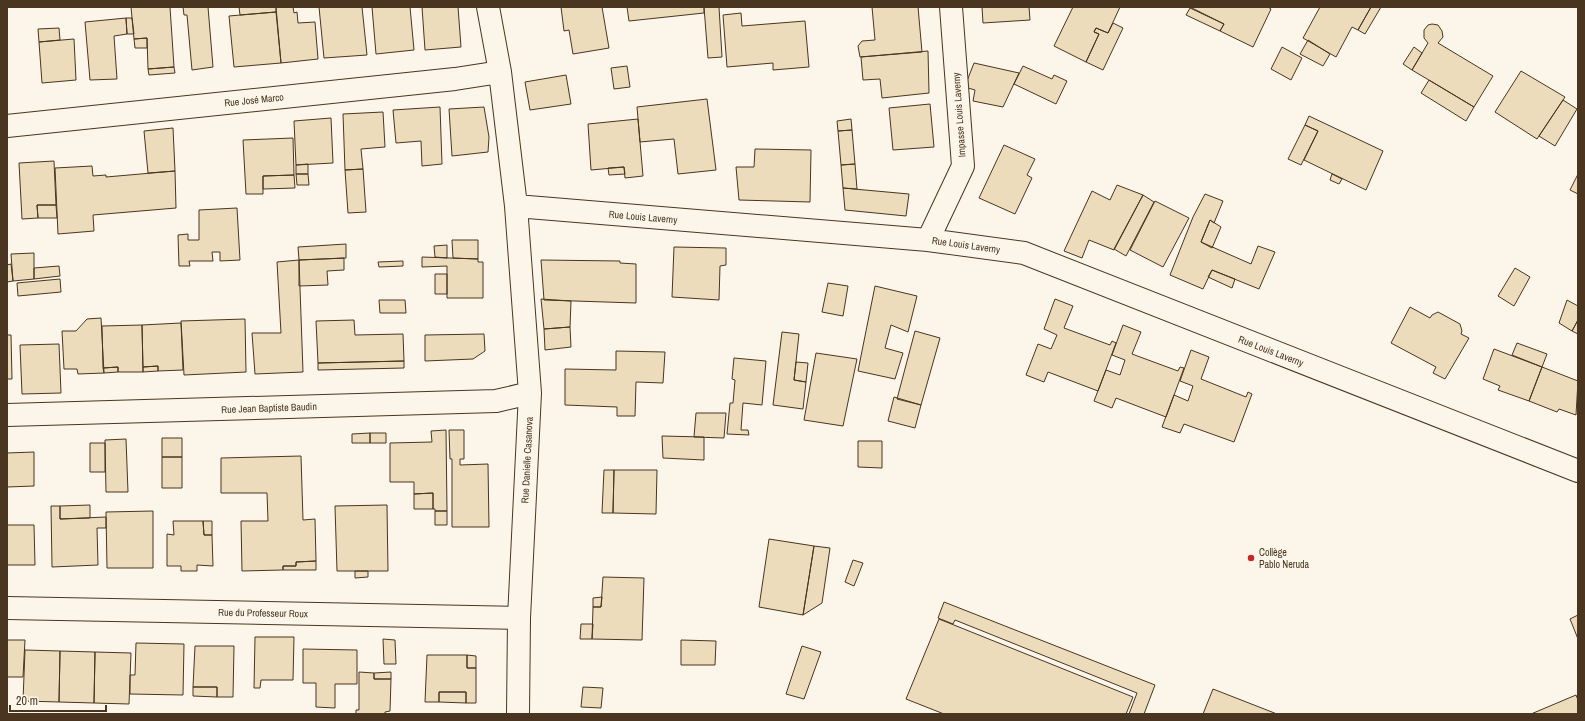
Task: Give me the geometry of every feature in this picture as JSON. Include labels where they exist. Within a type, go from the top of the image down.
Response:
[{"type":"street","points":[[488,7],[500,72],[516,206]]},
{"type":"street","name":"Impasse Louis Laverny","points":[[928,240],[963,166],[951,7]]},
{"type":"street","name":"Rue José Marco","points":[[7,126],[455,79],[500,72]]},
{"type":"street","name":"Rue Louis Laverny","points":[[516,206],[928,240],[1024,253],[1578,471]]},
{"type":"street","name":"Rue Danielle Casanova","points":[[516,206],[530,393],[519,618],[518,714]]},
{"type":"street","name":"Rue Jean Baptiste Baudin","points":[[7,415],[496,401],[530,393]]},
{"type":"street","name":"Rue du Professeur Roux","points":[[7,608],[519,618]]},
{"type":"building","points":[[131,7],[170,7],[174,67],[148,69],[147,38],[134,39]]},
{"type":"building","points":[[183,7],[208,7],[213,67],[192,70],[187,15],[184,15]]},
{"type":"building","points":[[239,7],[276,7],[276,12],[240,15]]},
{"type":"building","points":[[276,7],[293,7],[294,13],[297,12],[298,23],[315,22],[318,59],[281,63]]},
{"type":"building","points":[[319,7],[362,7],[367,55],[324,58]]},
{"type":"building","points":[[372,7],[410,7],[414,50],[376,54]]},
{"type":"building","points":[[422,7],[458,7],[461,47],[425,50]]},
{"type":"building","points":[[561,7],[602,7],[609,48],[573,54],[569,30],[564,31]]},
{"type":"building","points":[[627,7],[704,7],[704,13],[629,21]]},
{"type":"building","points":[[704,7],[719,7],[722,57],[708,58]]},
{"type":"building","points":[[872,7],[918,7],[922,52],[860,57],[858,46],[862,41],[875,40]]},
{"type":"building","points":[[982,7],[1029,7],[1030,20],[983,23]]},
{"type":"building","points":[[1073,7],[1120,7],[1108,33],[1096,28],[1094,32],[1099,34],[1086,62],[1054,46]]},
{"type":"building","points":[[1190,7],[1268,7],[1271,9],[1253,47],[1220,31],[1224,24]]},
{"type":"building","points":[[1320,7],[1371,7],[1358,30],[1352,27],[1336,57],[1303,38]]},
{"type":"building","points":[[1371,7],[1381,7],[1365,34],[1358,30]]},
{"type":"building","points":[[1190,8],[1224,24],[1220,31],[1186,15]]},
{"type":"building","points":[[276,12],[281,63],[234,67],[229,16]]},
{"type":"building","points":[[741,13],[742,26],[805,21],[809,67],[773,70],[773,63],[727,67],[723,15]]},
{"type":"building","points":[[126,18],[127,34],[114,36],[117,79],[90,80],[85,22]]},
{"type":"building","points":[[126,18],[132,18],[134,34],[127,34]]},
{"type":"building","points":[[1113,23],[1123,28],[1103,70],[1086,62],[1099,34],[1094,32],[1096,28],[1108,33]]},
{"type":"building","points":[[1428,25],[1438,25],[1442,31],[1443,37],[1438,43],[1493,76],[1474,107],[1412,70],[1428,43],[1424,38],[1424,30]]},
{"type":"building","points":[[59,28],[60,40],[39,42],[38,29]]},
{"type":"building","points":[[147,38],[147,48],[135,48],[134,39]]},
{"type":"building","points":[[74,39],[76,80],[42,83],[39,42]]},
{"type":"building","points":[[1308,40],[1330,54],[1323,66],[1300,54]]},
{"type":"building","points":[[1282,47],[1302,58],[1291,80],[1271,69]]},
{"type":"building","points":[[1414,47],[1422,53],[1412,70],[1403,64]]},
{"type":"building","points":[[928,51],[929,93],[882,98],[880,79],[863,80],[861,57]]},
{"type":"building","points":[[974,63],[1019,73],[1003,107],[973,101],[975,90],[968,88],[967,81]]},
{"type":"building","points":[[627,66],[630,87],[614,89],[611,68]]},
{"type":"building","points":[[1023,66],[1052,79],[1054,75],[1067,81],[1056,104],[1014,84]]},
{"type":"building","points":[[174,67],[175,73],[149,75],[148,69]]},
{"type":"building","points":[[1521,71],[1565,97],[1537,139],[1495,112]]},
{"type":"building","points":[[566,75],[571,104],[530,110],[525,82]]},
{"type":"building","points":[[1429,80],[1474,107],[1466,121],[1421,93]]},
{"type":"building","points":[[707,99],[716,170],[678,174],[674,139],[640,142],[637,107]]},
{"type":"building","points":[[1563,100],[1577,109],[1555,146],[1539,136]]},
{"type":"building","points":[[930,104],[934,147],[893,150],[889,108]]},
{"type":"building","points":[[440,107],[442,164],[422,166],[421,141],[396,143],[393,110]]},
{"type":"building","points":[[484,107],[489,137],[488,152],[452,156],[449,109]]},
{"type":"building","points":[[383,112],[385,147],[361,149],[363,169],[345,170],[343,114]]},
{"type":"building","points":[[1309,116],[1383,151],[1366,190],[1304,160],[1318,131],[1305,125]]},
{"type":"building","points":[[331,118],[333,163],[296,165],[294,121]]},
{"type":"building","points":[[638,119],[643,176],[625,178],[624,167],[591,170],[588,124]]},
{"type":"building","points":[[851,119],[852,130],[838,131],[837,121]]},
{"type":"building","points":[[1305,125],[1318,131],[1301,165],[1288,159]]},
{"type":"building","points":[[173,128],[175,171],[148,173],[144,131]]},
{"type":"building","points":[[852,130],[855,164],[841,165],[838,131]]},
{"type":"building","points":[[293,138],[294,175],[263,176],[263,194],[246,194],[243,140]]},
{"type":"building","points":[[1004,145],[1035,159],[1027,175],[1032,178],[1015,214],[979,198]]},
{"type":"building","points":[[755,149],[811,150],[810,202],[739,200],[736,167],[754,167]]},
{"type":"building","points":[[54,161],[56,205],[37,205],[38,218],[22,219],[19,163]]},
{"type":"building","points":[[308,164],[308,174],[296,174],[296,165]]},
{"type":"building","points":[[855,164],[857,189],[843,188],[841,165]]},
{"type":"building","points":[[92,166],[93,176],[106,175],[106,177],[175,171],[176,208],[93,215],[94,231],[58,234],[55,168]]},
{"type":"building","points":[[624,167],[625,174],[609,175],[608,168]]},
{"type":"building","points":[[363,169],[366,212],[348,213],[345,170]]},
{"type":"building","points":[[296,174],[308,174],[309,185],[297,185]]},
{"type":"building","points":[[1332,174],[1342,179],[1339,184],[1330,180]]},
{"type":"building","points":[[1578,174],[1578,194],[1570,190]]},
{"type":"building","points":[[294,175],[295,188],[263,189],[263,176]]},
{"type":"building","points":[[1117,185],[1143,195],[1114,250],[1089,240],[1082,258],[1064,251],[1092,191],[1110,200]]},
{"type":"building","points":[[843,188],[909,194],[906,216],[845,210]]},
{"type":"building","points":[[1205,194],[1223,201],[1214,223],[1210,220],[1201,242],[1251,264],[1258,246],[1275,252],[1259,289],[1212,270],[1203,289],[1170,275],[1193,217]]},
{"type":"building","points":[[1143,195],[1154,202],[1126,256],[1114,249]]},
{"type":"building","points":[[1155,201],[1189,218],[1163,267],[1130,250]]},
{"type":"building","points":[[37,205],[56,205],[57,218],[38,218]]},
{"type":"building","points":[[237,208],[240,260],[220,261],[220,252],[212,252],[213,261],[189,261],[190,266],[179,266],[178,235],[188,234],[188,240],[199,240],[199,210]]},
{"type":"building","points":[[1210,220],[1221,227],[1212,248],[1201,242]]},
{"type":"building","points":[[452,240],[478,240],[478,259],[453,258]]},
{"type":"building","points":[[346,244],[346,258],[299,260],[298,247]]},
{"type":"building","points":[[447,245],[447,258],[435,257],[434,246]]},
{"type":"building","points":[[674,247],[726,248],[726,265],[720,266],[719,300],[672,297]]},
{"type":"building","points":[[34,253],[34,279],[13,281],[11,254]]},
{"type":"building","points":[[422,257],[478,259],[478,262],[483,262],[483,298],[447,298],[447,266],[422,267]]},
{"type":"building","points":[[344,258],[344,270],[327,271],[328,285],[299,286],[299,260]]},
{"type":"building","points":[[299,260],[303,372],[255,374],[252,333],[281,333],[277,262]]},
{"type":"building","points":[[541,260],[620,261],[620,263],[636,264],[636,303],[544,300]]},
{"type":"building","points":[[403,261],[403,266],[379,267],[378,262]]},
{"type":"building","points":[[11,264],[13,281],[7,282],[7,265]]},
{"type":"building","points":[[59,266],[60,276],[34,279],[34,268]]},
{"type":"building","points":[[1515,268],[1530,277],[1514,306],[1498,296]]},
{"type":"building","points":[[1212,270],[1235,279],[1232,288],[1208,277]]},
{"type":"building","points":[[435,274],[447,274],[447,294],[435,294]]},
{"type":"building","points":[[60,279],[61,292],[18,296],[17,283]]},
{"type":"building","points":[[828,283],[848,286],[843,316],[822,312]]},
{"type":"building","points":[[875,286],[917,296],[908,332],[891,325],[885,348],[903,353],[895,379],[858,371]]},
{"type":"building","points":[[541,299],[571,301],[570,327],[544,329]]},
{"type":"building","points":[[1055,299],[1073,306],[1064,328],[1110,345],[1112,341],[1116,343],[1098,391],[1048,372],[1044,382],[1026,375],[1038,344],[1051,349],[1057,335],[1044,329]]},
{"type":"building","points":[[379,300],[405,300],[406,313],[380,313]]},
{"type":"building","points":[[1567,300],[1578,306],[1578,320],[1572,331],[1559,323]]},
{"type":"building","points":[[1410,307],[1430,318],[1438,312],[1460,324],[1462,331],[1461,334],[1469,338],[1445,379],[1433,373],[1436,367],[1391,343]]},
{"type":"building","points":[[101,318],[104,373],[78,374],[77,369],[64,369],[62,331],[76,331],[87,319]]},
{"type":"building","points":[[245,319],[246,372],[184,375],[181,321]]},
{"type":"building","points":[[354,320],[355,335],[403,334],[404,361],[318,363],[316,321]]},
{"type":"building","points":[[1578,320],[1578,334],[1572,331]]},
{"type":"building","points":[[181,323],[183,370],[158,371],[158,366],[143,367],[142,325]]},
{"type":"building","points":[[142,325],[143,372],[118,372],[118,367],[103,368],[102,326]]},
{"type":"building","points":[[1123,325],[1141,332],[1132,354],[1178,371],[1180,367],[1184,368],[1166,417],[1116,398],[1112,408],[1094,401],[1106,370],[1120,375],[1125,360],[1112,355]]},
{"type":"building","points":[[570,327],[571,347],[545,350],[544,329]]},
{"type":"building","points":[[915,331],[940,338],[921,405],[897,399]]},
{"type":"building","points":[[782,332],[799,334],[794,380],[806,382],[803,409],[773,405]]},
{"type":"building","points":[[484,334],[485,351],[473,359],[425,361],[425,335]]},
{"type":"building","points":[[7,335],[11,335],[12,379],[7,379]]},
{"type":"building","points":[[1517,343],[1547,354],[1542,367],[1512,355]]},
{"type":"building","points":[[59,344],[61,393],[22,394],[20,345]]},
{"type":"building","points":[[1494,349],[1542,367],[1529,401],[1498,390],[1500,386],[1483,379]]},
{"type":"building","points":[[1191,350],[1209,357],[1201,379],[1246,397],[1248,392],[1252,394],[1234,442],[1184,424],[1180,433],[1162,427],[1174,395],[1188,401],[1193,386],[1180,381]]},
{"type":"building","points":[[616,351],[665,352],[663,383],[636,382],[635,416],[617,416],[617,407],[565,405],[565,369],[616,370]]},
{"type":"building","points":[[816,353],[857,359],[843,426],[804,420]]},
{"type":"building","points":[[734,358],[766,361],[762,405],[743,403],[741,430],[748,430],[749,435],[727,434],[730,403],[733,403],[735,380],[732,379]]},
{"type":"building","points":[[404,361],[404,368],[318,370],[318,363]]},
{"type":"building","points":[[796,362],[808,363],[806,382],[794,380]]},
{"type":"building","points":[[158,366],[158,371],[143,372],[143,367]]},
{"type":"building","points":[[118,367],[118,372],[104,373],[103,368]]},
{"type":"building","points":[[1542,367],[1578,381],[1576,415],[1559,409],[1557,412],[1529,401]]},
{"type":"building","points":[[894,397],[921,405],[915,428],[888,421]]},
{"type":"building","points":[[696,413],[726,413],[724,438],[694,437]]},
{"type":"building","points":[[446,430],[447,511],[435,511],[435,509],[433,509],[433,493],[414,494],[414,482],[390,482],[390,443],[432,442],[431,431]]},
{"type":"building","points":[[449,430],[464,430],[464,459],[460,459],[460,465],[488,464],[489,527],[452,527],[452,459],[450,459]]},
{"type":"building","points":[[370,433],[386,433],[386,443],[370,443]]},
{"type":"building","points":[[370,433],[370,443],[352,443],[352,434]]},
{"type":"building","points":[[662,436],[704,437],[704,460],[663,458]]},
{"type":"building","points":[[162,438],[182,438],[182,457],[162,457]]},
{"type":"building","points":[[126,439],[128,492],[106,492],[105,440]]},
{"type":"building","points":[[858,441],[882,441],[882,468],[858,467]]},
{"type":"building","points":[[90,443],[105,443],[105,472],[90,472]]},
{"type":"building","points":[[34,452],[34,486],[7,487],[7,453]]},
{"type":"building","points":[[301,456],[303,520],[315,519],[316,561],[296,562],[296,566],[283,566],[283,570],[242,571],[241,521],[268,521],[267,493],[221,493],[221,458]]},
{"type":"building","points":[[162,457],[182,457],[182,488],[162,488]]},
{"type":"building","points":[[604,470],[614,470],[613,513],[602,513]]},
{"type":"building","points":[[614,470],[657,470],[656,514],[613,513]]},
{"type":"building","points":[[433,493],[433,509],[414,509],[414,494]]},
{"type":"building","points":[[90,505],[90,518],[60,519],[60,506]]},
{"type":"building","points":[[387,505],[388,571],[337,571],[335,506]]},
{"type":"building","points":[[51,506],[60,506],[60,519],[106,517],[106,528],[97,528],[98,565],[52,567]]},
{"type":"building","points":[[153,511],[153,568],[107,568],[106,512]]},
{"type":"building","points":[[435,511],[447,511],[447,525],[435,525]]},
{"type":"building","points":[[173,521],[203,521],[204,535],[212,535],[213,566],[197,565],[197,571],[181,571],[181,566],[167,566],[167,534],[174,535]]},
{"type":"building","points":[[203,521],[212,521],[212,535],[204,535]]},
{"type":"building","points":[[7,525],[34,525],[35,565],[7,565]]},
{"type":"building","points":[[769,539],[814,546],[803,615],[759,607]]},
{"type":"building","points":[[814,546],[830,548],[822,603],[803,615]]},
{"type":"building","points":[[853,560],[863,563],[854,586],[845,582]]},
{"type":"building","points":[[316,561],[316,570],[283,570],[283,566],[296,566],[296,562]]},
{"type":"building","points":[[355,571],[368,571],[368,577],[355,578]]},
{"type":"building","points":[[603,577],[644,578],[642,640],[592,639],[593,607],[601,607]]},
{"type":"building","points":[[602,597],[601,607],[593,607],[593,598]]},
{"type":"building","points":[[944,602],[1155,685],[1144,714],[1129,714],[1137,693],[955,620],[953,624],[938,618]]},
{"type":"building","points":[[1578,615],[1578,639],[1570,619]]},
{"type":"building","points":[[939,619],[1133,697],[1126,714],[944,714],[906,699]]},
{"type":"building","points":[[581,624],[593,624],[592,639],[580,639]]},
{"type":"building","points":[[255,637],[294,637],[293,680],[261,680],[260,688],[254,688]]},
{"type":"building","points":[[383,639],[395,640],[396,664],[384,664]]},
{"type":"building","points":[[7,640],[25,640],[23,677],[7,677]]},
{"type":"building","points":[[681,640],[716,641],[715,665],[681,665]]},
{"type":"building","points":[[136,643],[184,644],[183,695],[130,694],[130,675],[135,675]]},
{"type":"building","points":[[195,646],[234,646],[233,697],[217,697],[217,687],[193,687]]},
{"type":"building","points":[[802,646],[821,652],[804,699],[786,694]]},
{"type":"building","points":[[303,649],[357,650],[357,684],[335,684],[335,708],[316,707],[316,683],[303,683]]},
{"type":"building","points":[[25,650],[60,651],[59,702],[23,701]]},
{"type":"building","points":[[60,651],[95,652],[94,703],[59,702]]},
{"type":"building","points":[[95,652],[131,653],[129,704],[94,703]]},
{"type":"building","points":[[427,655],[467,655],[467,668],[476,668],[476,703],[466,703],[466,692],[439,692],[439,702],[425,702]]},
{"type":"building","points":[[467,655],[476,656],[476,668],[467,668]]},
{"type":"building","points":[[359,672],[374,673],[374,679],[391,679],[390,711],[385,712],[385,714],[356,714],[356,710],[359,710]]},
{"type":"building","points":[[391,672],[391,679],[374,679],[374,673]]},
{"type":"building","points":[[193,687],[217,687],[217,697],[193,696]]},
{"type":"building","points":[[583,687],[603,688],[601,708],[581,707]]},
{"type":"building","points":[[1213,689],[1277,714],[1203,714]]},
{"type":"building","points":[[439,692],[466,692],[466,703],[439,702]]},
{"type":"building","points":[[1576,695],[1578,700],[1578,714],[1531,714]]},
{"type":"place","name":"Collège Pablo Neruda","points":[[1251,558]]}]
